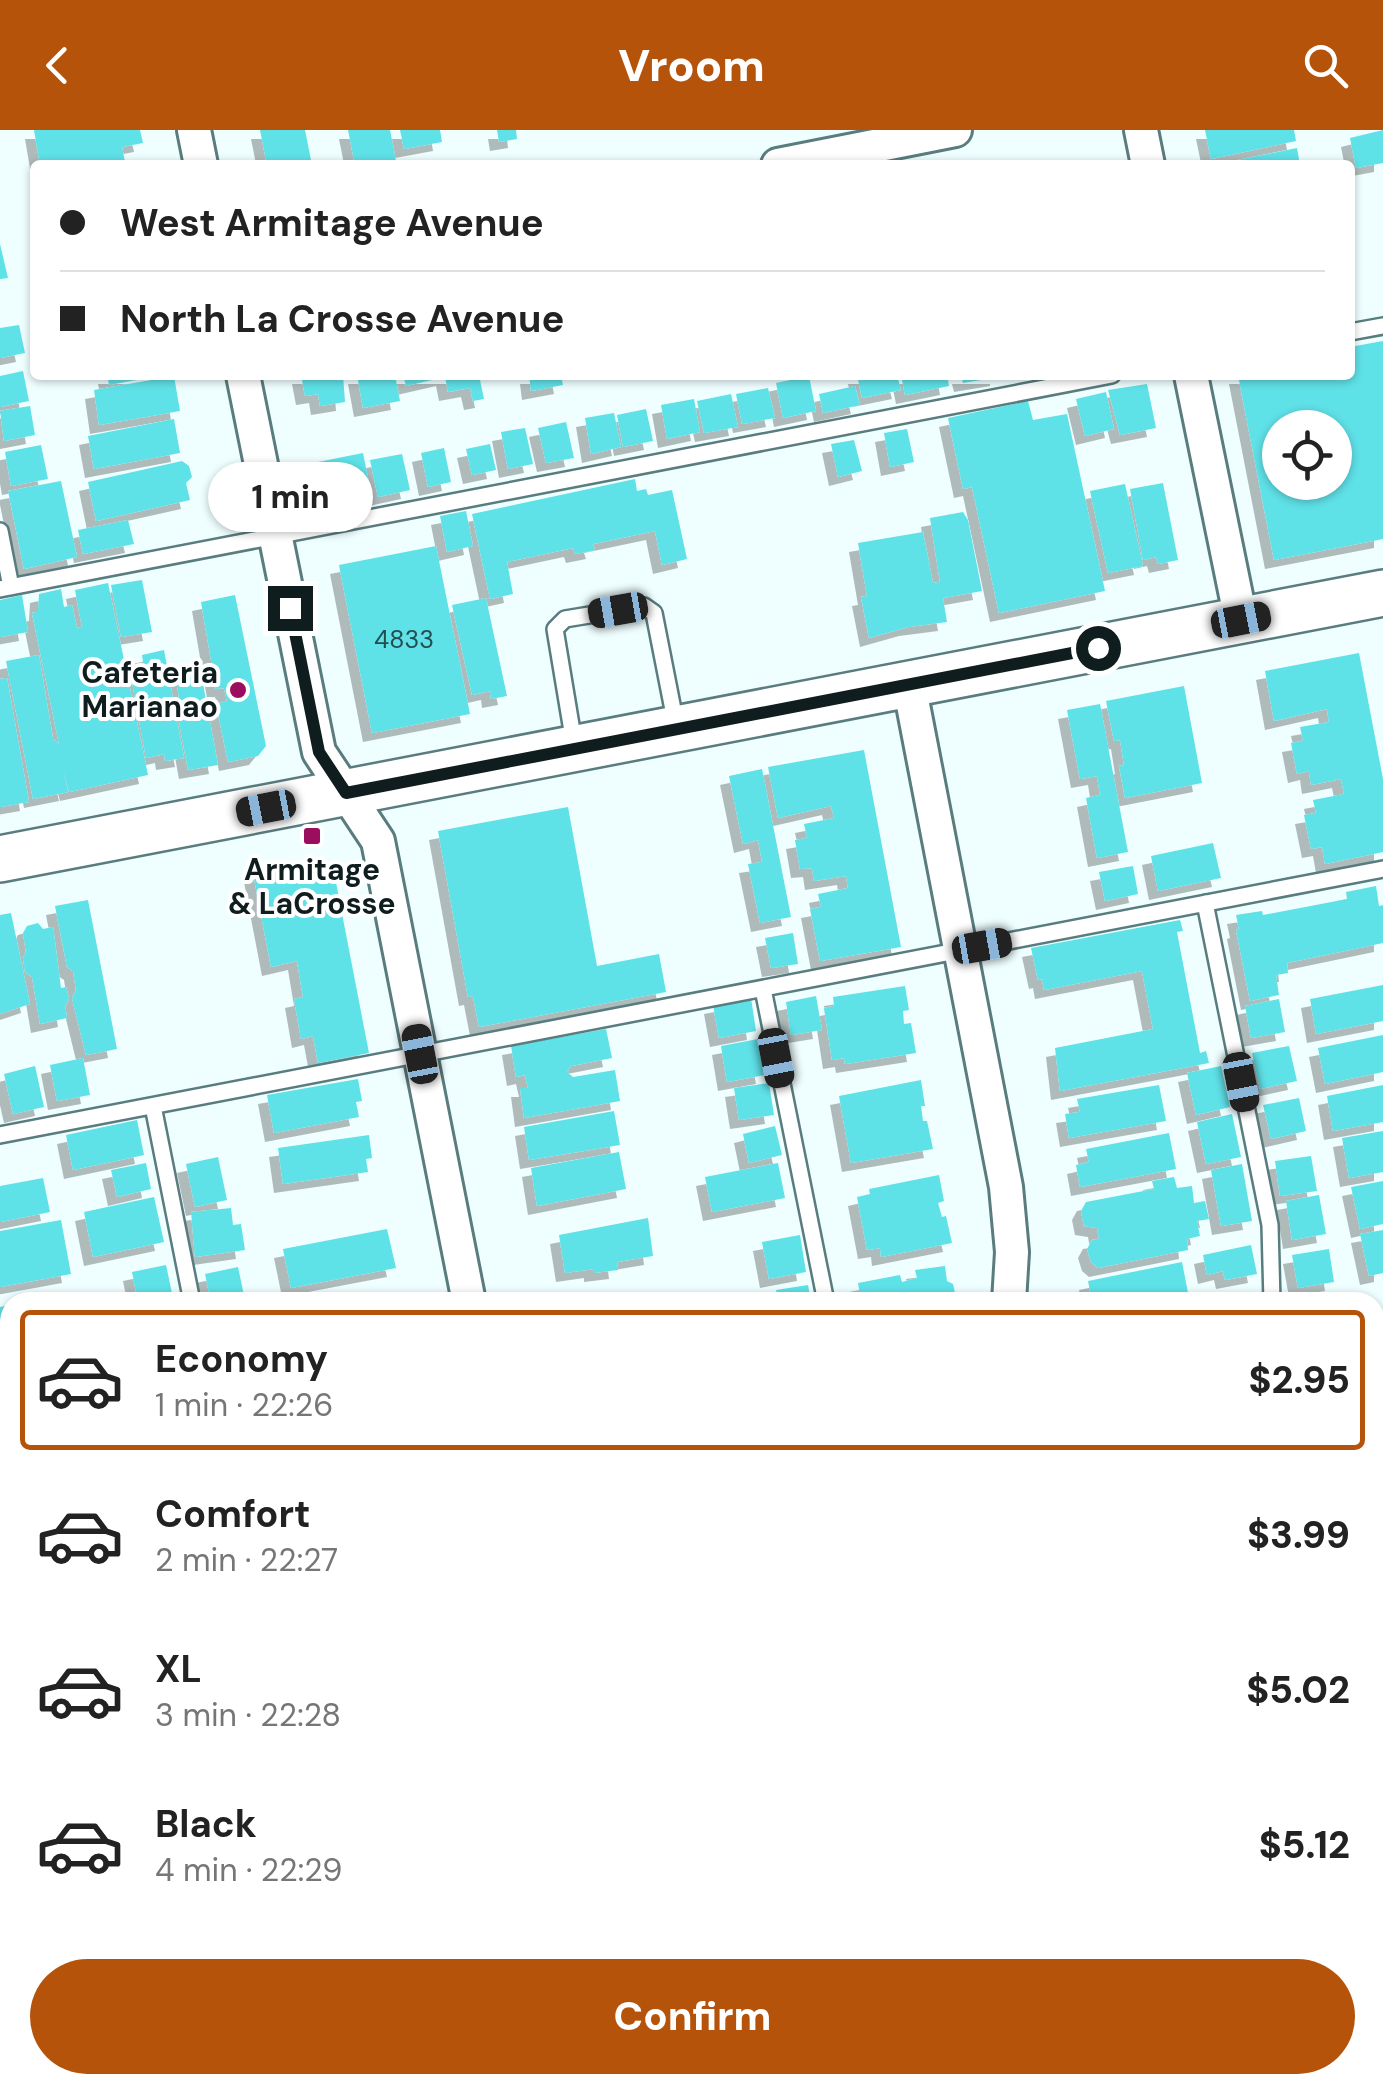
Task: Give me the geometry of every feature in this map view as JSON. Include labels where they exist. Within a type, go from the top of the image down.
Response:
[{"type":"main road","points":[[0,859],[1383,593]]},
{"type":"street","points":[[194,130],[200,160]]},
{"type":"street","points":[[803,160],[955,130]]},
{"type":"street","points":[[1141,130],[1147,160]]},
{"type":"street","points":[[244,380],[319,752],[378,841],[467,1292]]},
{"type":"street","points":[[1192,380],[1241,620]]},
{"type":"street","points":[[908,684],[1006,1186],[1012,1252],[1009,1292]]},
{"type":"lane","points":[[1355,331],[1383,326]]},
{"type":"lane","points":[[0,531],[6,588],[1086,380]]},
{"type":"lane","points":[[575,748],[554,629],[565,619],[644,606],[654,613],[677,729]]},
{"type":"lane","points":[[0,1135],[1383,869]]},
{"type":"lane","points":[[1205,904],[1270,1224],[1272,1292]]},
{"type":"lane","points":[[762,988],[824,1292]]},
{"type":"lane","points":[[153,1106],[190,1292]]},
{"type":"building","points":[[34,130],[140,130],[143,143],[122,147],[125,160],[39,160]]},
{"type":"building","points":[[260,130],[305,130],[311,160],[266,160]]},
{"type":"building","points":[[348,130],[390,130],[396,160],[354,160]]},
{"type":"building","points":[[400,130],[440,130],[442,142],[404,149]]},
{"type":"building","points":[[497,130],[516,130],[517,139],[499,142]]},
{"type":"building","points":[[1205,130],[1294,130],[1296,141],[1211,159]]},
{"type":"building","points":[[1383,130],[1383,163],[1356,168],[1350,138]]},
{"type":"building","points":[[1297,148],[1299,160],[1238,160]]},
{"type":"building","points":[[0,244],[8,278],[0,279]]},
{"type":"building","points":[[19,325],[25,353],[0,358],[0,328]]},
{"type":"building","points":[[1383,341],[1383,539],[1274,560],[1262,500],[1352,500],[1352,410],[1262,410],[1262,498],[1239,380],[1355,380],[1355,346]]},
{"type":"building","points":[[23,371],[29,401],[0,407],[0,376]]},
{"type":"building","points":[[108,380],[136,380],[109,385]]},
{"type":"building","points":[[175,380],[180,411],[99,425],[94,390]]},
{"type":"building","points":[[302,380],[343,380],[345,402],[320,406],[318,394],[305,396]]},
{"type":"building","points":[[358,380],[396,380],[400,401],[363,408]]},
{"type":"building","points":[[404,380],[432,380],[406,386]]},
{"type":"building","points":[[446,380],[480,380],[484,399],[473,401],[470,388],[448,392]]},
{"type":"building","points":[[530,380],[562,380],[563,385],[531,391]]},
{"type":"building","points":[[810,380],[816,411],[783,418],[776,383]]},
{"type":"building","points":[[858,380],[898,380],[901,390],[862,398]]},
{"type":"building","points":[[902,380],[948,380],[949,386],[905,395]]},
{"type":"building","points":[[1147,384],[1156,428],[1120,435],[1108,390]]},
{"type":"building","points":[[855,386],[860,405],[823,413],[819,394]]},
{"type":"building","points":[[768,388],[775,418],[742,424],[736,394]]},
{"type":"building","points":[[1106,392],[1114,429],[1085,436],[1076,399]]},
{"type":"building","points":[[731,394],[738,427],[704,433],[697,401]]},
{"type":"building","points":[[694,399],[700,432],[667,439],[661,405]]},
{"type":"building","points":[[1028,401],[1033,420],[1067,414],[1105,591],[999,613],[972,487],[963,489],[948,418]]},
{"type":"building","points":[[30,406],[35,435],[4,441],[0,411]]},
{"type":"building","points":[[646,409],[653,441],[623,447],[617,415]]},
{"type":"building","points":[[614,413],[621,447],[591,454],[585,418]]},
{"type":"building","points":[[174,419],[180,453],[94,469],[88,436]]},
{"type":"building","points":[[566,422],[574,458],[546,463],[538,428]]},
{"type":"building","points":[[525,428],[533,464],[508,469],[501,432]]},
{"type":"building","points":[[907,429],[914,462],[890,467],[884,433]]},
{"type":"building","points":[[854,440],[862,471],[838,477],[831,444]]},
{"type":"building","points":[[490,444],[496,470],[472,475],[466,449]]},
{"type":"building","points":[[41,445],[48,479],[11,486],[5,452]]},
{"type":"building","points":[[444,448],[451,482],[428,487],[421,453]]},
{"type":"building","points":[[363,453],[372,498],[328,507],[318,462]]},
{"type":"building","points":[[402,454],[410,490],[378,497],[370,460]]},
{"type":"building","points":[[182,461],[189,466],[192,477],[186,483],[190,500],[96,521],[88,482]]},
{"type":"building","points":[[635,479],[637,491],[646,489],[648,495],[672,490],[687,559],[662,565],[655,531],[593,544],[595,550],[575,554],[573,548],[507,562],[513,594],[490,599],[472,514]]},
{"type":"building","points":[[61,481],[77,557],[24,569],[8,491]]},
{"type":"building","points":[[1163,483],[1178,560],[1158,564],[1156,557],[1143,560],[1130,489]]},
{"type":"building","points":[[1125,484],[1143,566],[1108,573],[1090,491]]},
{"type":"building","points":[[466,511],[473,546],[447,552],[440,516]]},
{"type":"building","points":[[963,512],[982,591],[943,598],[947,622],[869,638],[861,597],[867,596],[858,543],[923,532],[933,583],[940,582],[930,518]]},
{"type":"building","points":[[128,520],[134,544],[83,554],[78,530]]},
{"type":"building","points":[[436,546],[470,714],[372,733],[339,565]]},
{"type":"building","points":[[142,580],[152,632],[121,637],[111,585]]},
{"type":"building","points":[[108,583],[148,775],[69,792],[63,769],[68,792],[33,799],[6,661],[39,655],[53,739],[59,744],[32,613],[38,612],[39,594],[61,589],[64,607],[72,605],[77,628],[82,627],[75,590]]},
{"type":"building","points":[[22,595],[28,632],[0,637],[0,600]]},
{"type":"building","points":[[235,595],[266,746],[258,756],[228,762],[216,704],[227,701],[224,688],[216,689],[201,602]]},
{"type":"building","points":[[486,598],[507,696],[491,699],[490,691],[472,695],[452,605]]},
{"type":"building","points":[[164,650],[184,758],[165,761],[164,754],[146,758],[130,671],[144,668],[142,655]]},
{"type":"building","points":[[1359,653],[1383,779],[1383,852],[1325,864],[1322,847],[1311,849],[1304,815],[1316,813],[1313,800],[1344,794],[1341,779],[1311,785],[1309,771],[1297,774],[1291,743],[1303,741],[1300,727],[1329,722],[1327,709],[1274,721],[1265,671]]},
{"type":"building","points":[[201,673],[218,765],[188,770],[176,705],[180,705],[176,678]]},
{"type":"building","points":[[7,678],[29,802],[0,807],[0,679]]},
{"type":"building","points":[[1184,686],[1202,783],[1125,798],[1119,766],[1124,765],[1120,740],[1114,741],[1106,701]]},
{"type":"building","points":[[1100,704],[1128,852],[1097,858],[1086,798],[1100,795],[1097,776],[1080,779],[1067,710]]},
{"type":"building","points":[[864,750],[901,947],[820,961],[810,909],[821,907],[818,894],[848,888],[846,876],[814,881],[812,868],[800,869],[795,840],[807,838],[804,824],[834,818],[831,806],[778,818],[768,767]]},
{"type":"building","points":[[762,769],[791,917],[760,923],[748,864],[762,862],[758,840],[743,844],[729,776]]},
{"type":"building","points":[[568,807],[597,966],[659,954],[666,992],[479,1027],[473,996],[468,997],[438,831]]},
{"type":"building","points":[[1213,843],[1221,878],[1158,891],[1151,856]]},
{"type":"building","points":[[322,860],[333,867],[369,1053],[318,1063],[313,1036],[301,1039],[294,999],[303,997],[297,961],[271,967],[253,873]]},
{"type":"building","points":[[1133,866],[1138,894],[1105,901],[1099,872]]},
{"type":"building","points":[[1376,886],[1379,906],[1383,905],[1383,943],[1287,963],[1288,973],[1276,975],[1279,995],[1250,1001],[1236,915],[1262,911],[1263,915],[1347,899],[1346,892]]},
{"type":"building","points":[[88,900],[117,1049],[86,1055],[72,998],[76,990],[73,971],[67,967],[55,906]]},
{"type":"building","points":[[11,913],[30,1004],[0,1014],[0,915]]},
{"type":"building","points":[[1180,920],[1183,931],[1177,932],[1200,1053],[1206,1051],[1209,1063],[1060,1091],[1055,1048],[1153,1029],[1142,971],[1044,990],[1031,948]]},
{"type":"building","points":[[38,923],[43,929],[53,927],[61,988],[66,987],[69,999],[65,1006],[67,1018],[40,1024],[32,977],[25,972],[23,958],[23,933],[27,926]]},
{"type":"building","points":[[793,933],[798,964],[771,968],[765,938]]},
{"type":"building","points":[[1383,985],[1383,1021],[1316,1034],[1310,999]]},
{"type":"building","points":[[905,986],[909,1010],[903,1011],[904,1024],[911,1023],[916,1053],[845,1064],[844,1058],[832,1060],[824,1008],[834,1006],[833,997]]},
{"type":"building","points":[[816,996],[822,1030],[791,1035],[786,1002]]},
{"type":"building","points":[[751,998],[756,1031],[719,1038],[713,1005]]},
{"type":"building","points":[[1279,999],[1285,1032],[1251,1038],[1245,1006]]},
{"type":"building","points":[[606,1029],[612,1058],[571,1066],[567,1072],[573,1077],[615,1070],[620,1101],[524,1118],[520,1088],[528,1088],[525,1075],[516,1077],[511,1046]]},
{"type":"building","points":[[1383,1035],[1383,1072],[1325,1084],[1318,1048]]},
{"type":"building","points":[[758,1039],[765,1075],[727,1082],[721,1046]]},
{"type":"building","points":[[1289,1046],[1297,1081],[1260,1089],[1252,1053]]},
{"type":"building","points":[[83,1058],[90,1095],[57,1101],[50,1065]]},
{"type":"building","points":[[35,1066],[44,1107],[13,1114],[4,1074]]},
{"type":"building","points":[[1221,1066],[1230,1107],[1196,1115],[1187,1073]]},
{"type":"building","points":[[358,1079],[362,1101],[356,1102],[359,1117],[274,1133],[267,1095]]},
{"type":"building","points":[[921,1080],[923,1121],[927,1121],[933,1149],[851,1163],[839,1096]]},
{"type":"building","points":[[769,1083],[774,1115],[739,1120],[734,1088]]},
{"type":"building","points":[[1159,1085],[1166,1121],[1069,1138],[1065,1114],[1080,1112],[1077,1099]]},
{"type":"building","points":[[1383,1085],[1383,1122],[1333,1131],[1327,1096]]},
{"type":"building","points":[[1299,1098],[1306,1131],[1271,1139],[1263,1105]]},
{"type":"building","points":[[614,1111],[620,1145],[529,1160],[524,1127]]},
{"type":"building","points":[[1232,1114],[1241,1157],[1206,1164],[1197,1122]]},
{"type":"building","points":[[137,1120],[144,1155],[73,1170],[66,1135]]},
{"type":"building","points":[[775,1126],[782,1155],[749,1163],[743,1134]]},
{"type":"building","points":[[1383,1131],[1383,1172],[1349,1178],[1342,1138]]},
{"type":"building","points":[[1169,1133],[1176,1169],[1080,1187],[1076,1165],[1089,1162],[1086,1149]]},
{"type":"building","points":[[369,1135],[372,1158],[366,1159],[368,1172],[283,1184],[278,1148]]},
{"type":"building","points":[[619,1152],[626,1189],[537,1206],[531,1168]]},
{"type":"building","points":[[1311,1156],[1317,1191],[1280,1196],[1275,1161]]},
{"type":"building","points":[[218,1157],[227,1200],[195,1207],[186,1164]]},
{"type":"building","points":[[146,1163],[151,1189],[117,1197],[111,1170]]},
{"type":"building","points":[[778,1163],[785,1198],[712,1212],[705,1177]]},
{"type":"building","points":[[1242,1164],[1252,1221],[1221,1226],[1211,1170]]},
{"type":"building","points":[[939,1175],[944,1201],[938,1203],[942,1217],[946,1216],[952,1243],[881,1257],[880,1248],[867,1250],[857,1197],[870,1194],[869,1189]]},
{"type":"building","points":[[1174,1177],[1177,1188],[1192,1186],[1194,1203],[1205,1201],[1209,1219],[1197,1221],[1200,1236],[1187,1239],[1188,1250],[1098,1268],[1091,1262],[1087,1249],[1092,1240],[1099,1239],[1097,1228],[1084,1226],[1081,1211],[1086,1202],[1154,1189],[1152,1181]]},
{"type":"building","points":[[43,1178],[50,1212],[0,1222],[0,1186]]},
{"type":"building","points":[[1383,1181],[1383,1224],[1360,1229],[1351,1187]]},
{"type":"building","points":[[1319,1195],[1326,1234],[1292,1240],[1286,1201]]},
{"type":"building","points":[[154,1197],[164,1242],[93,1257],[84,1212]]},
{"type":"building","points":[[231,1208],[233,1225],[241,1224],[245,1250],[195,1257],[191,1212]]},
{"type":"building","points":[[648,1218],[653,1256],[617,1262],[618,1270],[565,1273],[559,1235]]},
{"type":"building","points":[[61,1220],[71,1274],[0,1287],[0,1231]]},
{"type":"building","points":[[387,1229],[396,1268],[291,1288],[283,1249]]},
{"type":"building","points":[[1383,1230],[1383,1273],[1369,1276],[1360,1234]]},
{"type":"building","points":[[800,1235],[806,1272],[769,1279],[762,1242]]},
{"type":"building","points":[[1251,1245],[1257,1274],[1225,1280],[1223,1271],[1207,1275],[1203,1255]]},
{"type":"building","points":[[1329,1249],[1334,1282],[1298,1288],[1292,1255]]},
{"type":"building","points":[[1182,1262],[1188,1292],[1090,1292],[1088,1281]]},
{"type":"building","points":[[166,1265],[172,1292],[136,1292],[132,1272]]},
{"type":"building","points":[[945,1266],[947,1281],[953,1284],[955,1292],[859,1292],[858,1283],[900,1275],[902,1282],[917,1278],[915,1270]]},
{"type":"building","points":[[238,1267],[243,1292],[209,1292],[205,1274]]},
{"type":"building","points":[[808,1285],[809,1292],[776,1292]]},
{"type":"place","name":"Cafeteria Marianao","points":[[238,690]]},
{"type":"place","name":"Armitage & LaCrosse","points":[[312,836]]},
{"type":"route","points":[[290,608],[319,752],[346,793],[1098,648]]}]
